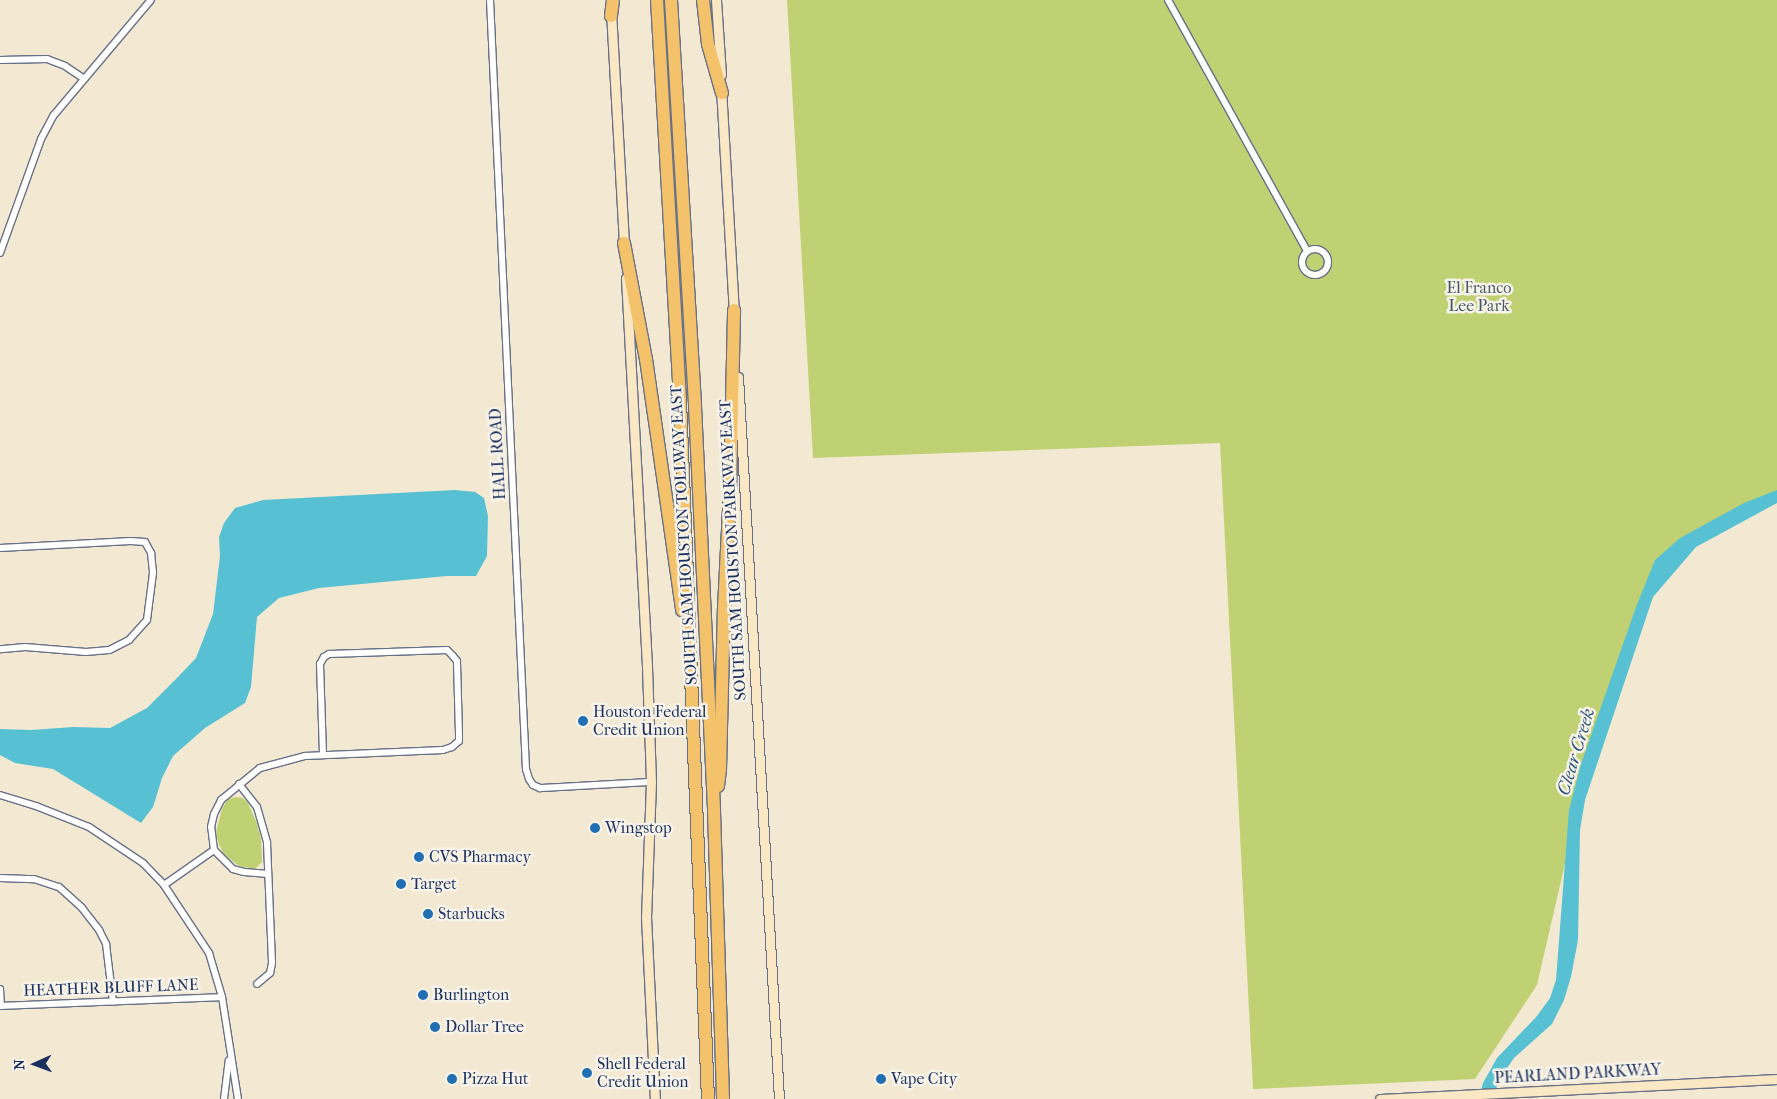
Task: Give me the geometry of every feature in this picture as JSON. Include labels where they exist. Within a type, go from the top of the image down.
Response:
[{"type":"highway","points":[[611,16],[612,0]]},
{"type":"highway","name":"SOUTH SAM HOUSTON TOLLWAY EAST","points":[[657,0],[692,671],[708,1099]]},
{"type":"highway","name":"SOUTH SAM HOUSTON TOLLWAY EAST","points":[[671,0],[694,396],[714,811],[723,1099]]},
{"type":"highway","points":[[703,0],[708,44],[722,93]]},
{"type":"highway","points":[[624,243],[646,359],[670,537],[692,671]]},
{"type":"highway","points":[[714,811],[720,770],[734,310]]},
{"type":"main road","name":"SOUTH SAM HOUSTON PARKWAY EAST","points":[[716,0],[779,1099]]},
{"type":"main road","points":[[611,16],[647,667],[651,782],[646,917],[655,1099]]},
{"type":"main road","name":"PEARLAND PARKWAY","points":[[1380,1099],[1777,1079]]},
{"type":"street","points":[[0,253],[41,139],[54,115],[152,0]]},
{"type":"street","name":"HALL ROAD","points":[[490,0],[528,780],[540,788],[651,782]]},
{"type":"street","points":[[1168,0],[1307,251]]},
{"type":"street","points":[[0,60],[47,59],[65,66],[84,79]]},
{"type":"street","points":[[1319,250],[1326,255],[1328,263],[1321,274],[1312,275],[1302,267],[1302,258],[1307,251],[1319,250]]},
{"type":"street","points":[[0,548],[131,541],[145,542],[151,554],[153,573],[147,620],[129,640],[109,650],[86,652],[25,647],[0,649]]},
{"type":"street","points":[[268,874],[233,869],[214,850],[212,826],[214,814],[221,800],[240,784],[267,766],[305,756],[443,750],[452,747],[459,741],[456,661],[447,650],[329,654],[324,657],[320,664],[323,755]]},
{"type":"street","points":[[240,784],[257,807],[264,825],[272,964],[270,973],[257,984]]},
{"type":"street","points":[[0,795],[36,806],[89,827],[143,863],[164,885],[209,953],[222,997],[238,1099]]},
{"type":"street","points":[[164,885],[214,850]]},
{"type":"street","points":[[0,878],[34,879],[60,887],[82,908],[99,930],[106,944],[113,1002]]},
{"type":"street","points":[[0,990],[1,1006]]},
{"type":"street","name":"HEATHER BLUFF LANE","points":[[1,1006],[222,997]]},
{"type":"street","points":[[224,1099],[230,1054]]},
{"type":"green space","name":"El Franco Lee Park","points":[[787,0],[1777,0],[1777,496],[1682,547],[1644,604],[1579,803],[1537,985],[1475,1079],[1253,1089],[1220,443],[813,458]]},
{"type":"green space","points":[[235,797],[243,798],[248,803],[261,839],[262,862],[255,869],[239,866],[223,853],[218,842],[216,832],[222,809],[227,800]]},
{"type":"water","points":[[455,490],[475,492],[484,498],[488,516],[487,556],[476,576],[447,576],[319,588],[279,598],[257,617],[251,687],[245,703],[205,728],[173,756],[162,778],[153,807],[141,823],[53,769],[15,763],[0,755],[0,729],[110,728],[147,708],[196,658],[213,614],[220,556],[219,537],[224,523],[235,508],[263,500]]},
{"type":"water","points":[[1777,490],[1777,503],[1696,547],[1653,597],[1585,800],[1580,830],[1578,940],[1571,977],[1564,1000],[1552,1024],[1514,1058],[1498,1081],[1494,1099],[1479,1099],[1483,1083],[1497,1058],[1537,1016],[1550,998],[1556,980],[1569,810],[1581,764],[1636,607],[1655,560],[1680,538],[1744,503]]},
{"type":"place","name":"Houston Federal Credit Union","points":[[583,721]]},
{"type":"place","name":"Wingstop","points":[[595,828]]},
{"type":"place","name":"CVS Pharmacy","points":[[419,857]]},
{"type":"place","name":"Target","points":[[401,884]]},
{"type":"place","name":"Starbucks","points":[[428,914]]},
{"type":"place","name":"Burlington","points":[[423,995]]},
{"type":"place","name":"Dollar Tree","points":[[435,1027]]},
{"type":"place","name":"Shell Federal Credit Union","points":[[587,1073]]},
{"type":"place","name":"Pizza Hut","points":[[452,1079]]},
{"type":"place","name":"Vape City","points":[[881,1079]]},
{"type":"water label","name":"Clear Creek","points":[[1577,752]]}]
